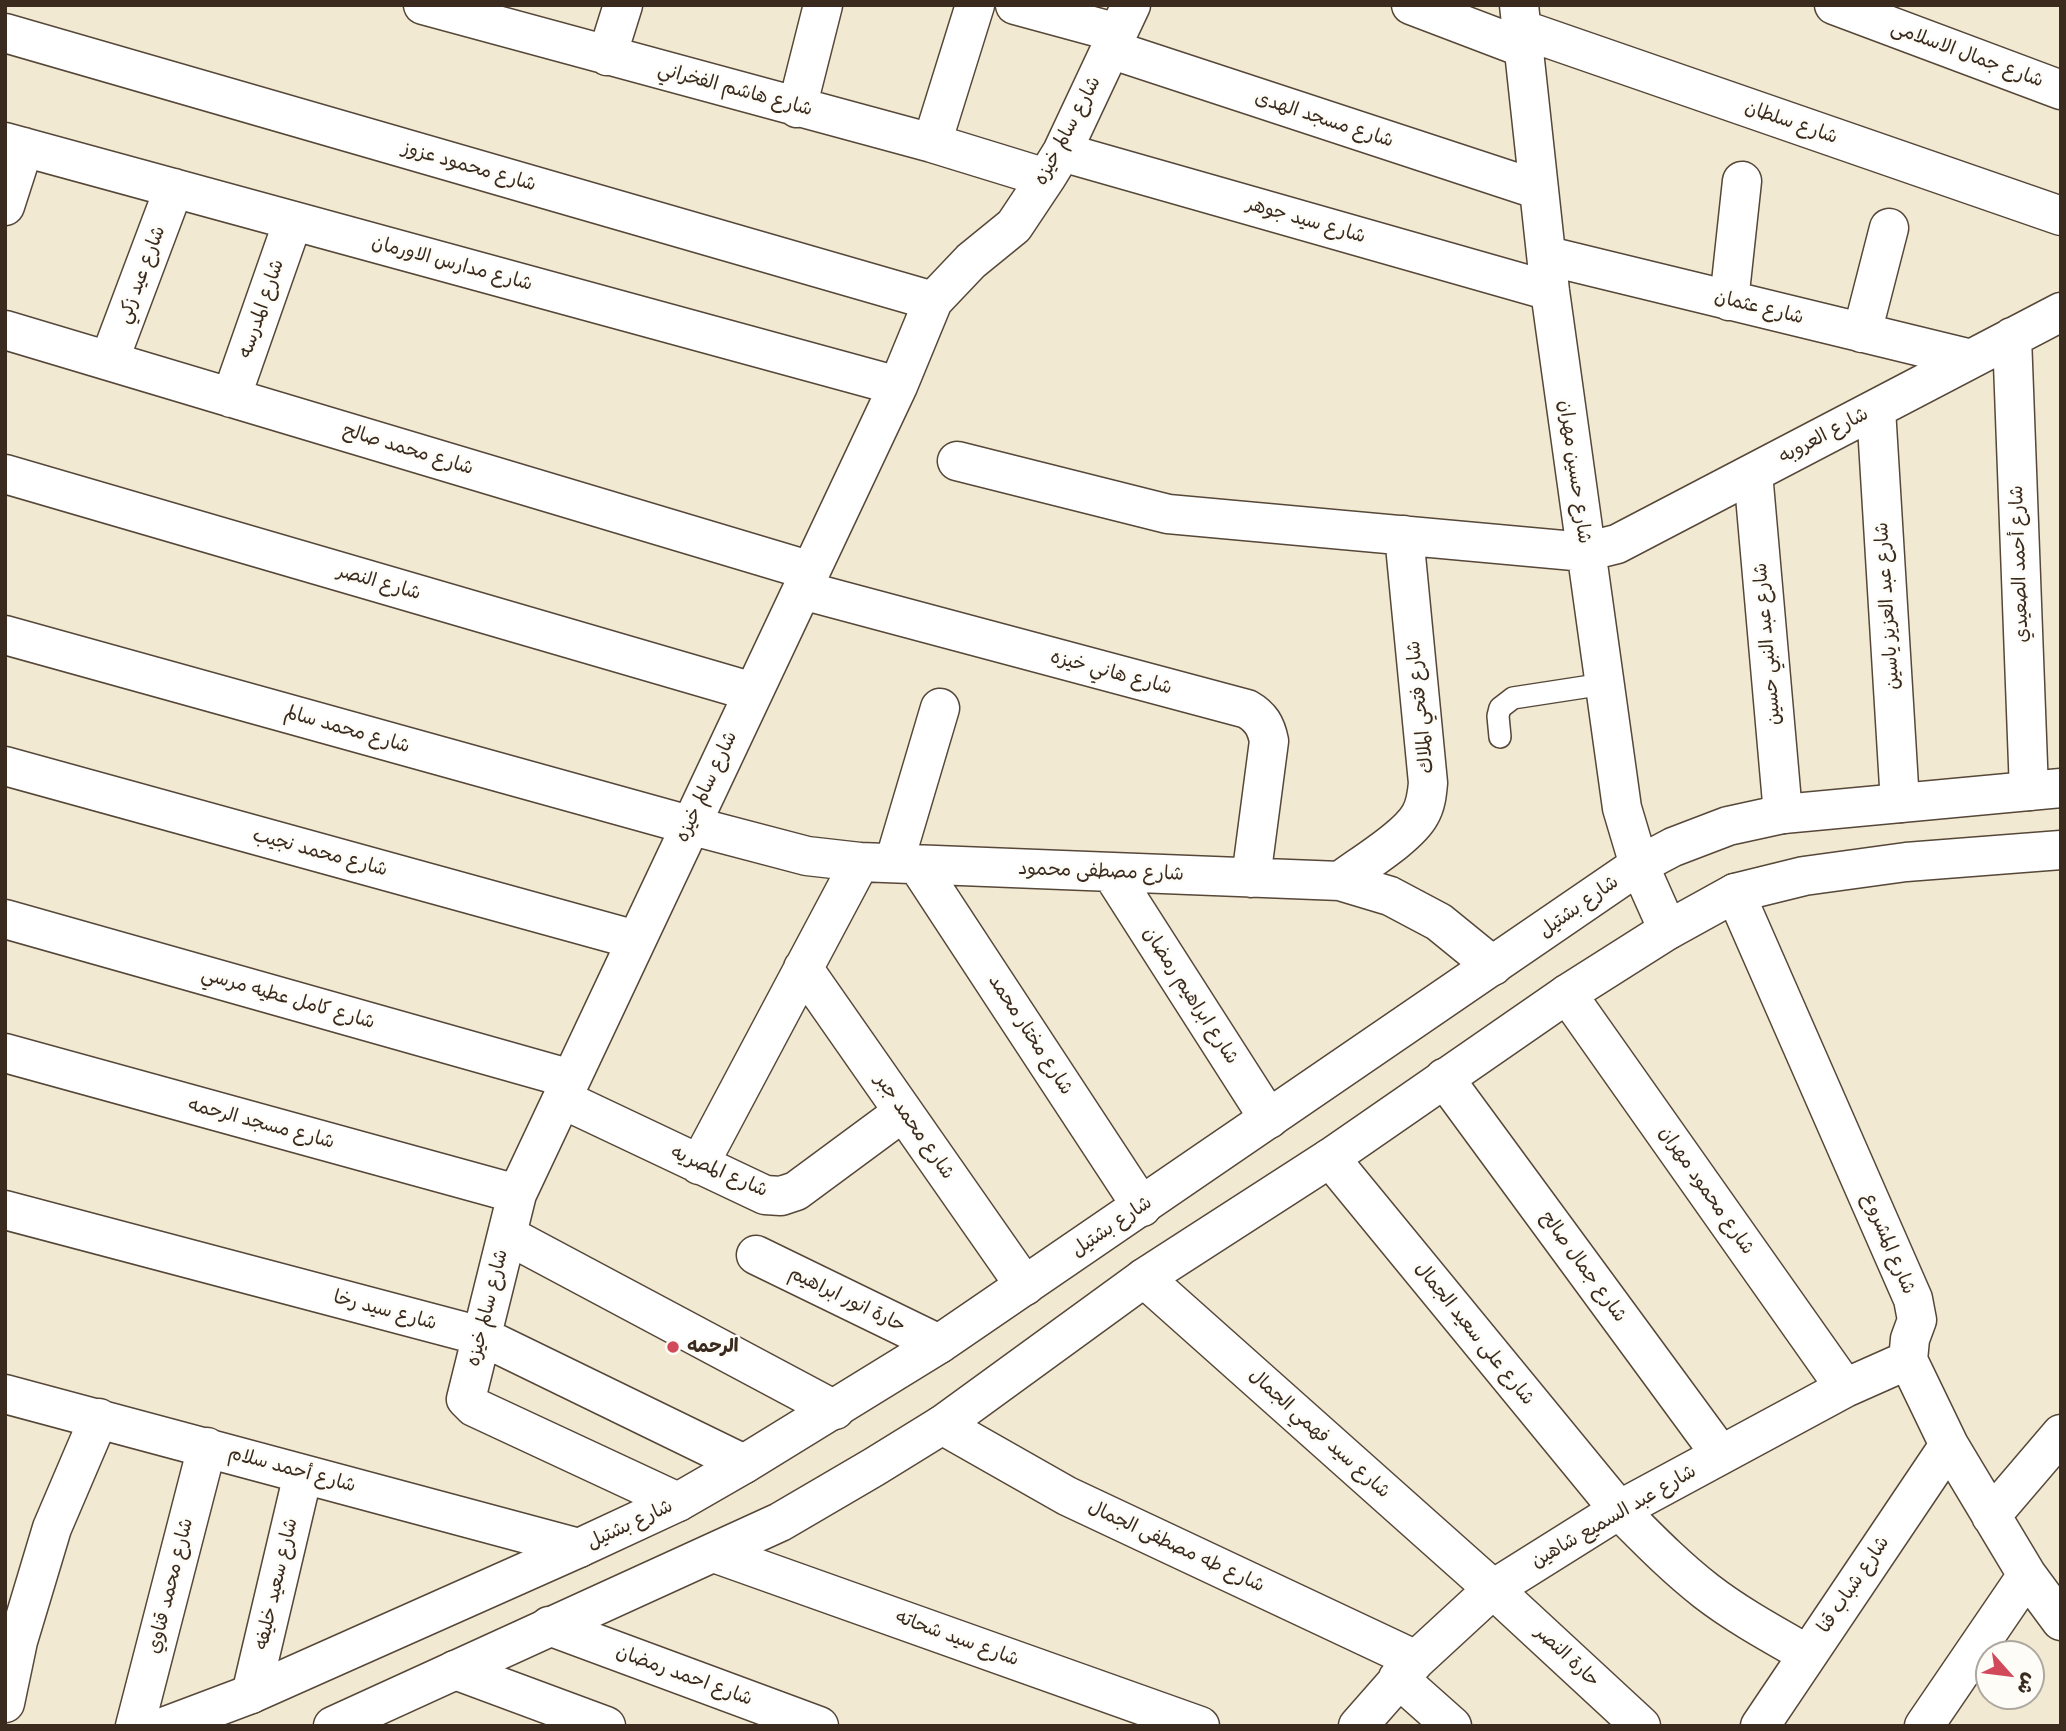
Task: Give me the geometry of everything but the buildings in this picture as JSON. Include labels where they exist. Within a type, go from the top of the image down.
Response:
[{"type":"street","name":"شارع هاشم الفخراني","points":[[423,5],[513,17],[607,56],[797,108],[932,143],[1054,165]]},
{"type":"street","points":[[607,56],[624,5]]},
{"type":"street","points":[[797,108],[823,5]]},
{"type":"street","points":[[932,143],[975,5]]},
{"type":"street","name":"شارع مسجد الهدى","points":[[1015,5],[1120,29],[1539,190]]},
{"type":"street","name":"شارع سلطان","points":[[1411,5],[1521,27],[2061,216]]},
{"type":"street","name":"شارع جمال الاسلامى","points":[[1834,5],[2061,90]]},
{"type":"street","name":"شارع حسين مهران","points":[[1521,27],[1549,274],[1622,808],[1639,865],[1668,930]]},
{"type":"street","name":"شارع سالم خيزه","points":[[678,1502],[469,1404],[466,1399],[517,1194],[898,386],[933,301],[971,261],[1014,226],[1054,165],[1120,29]]},
{"type":"street","name":"شارع محمود عزوز","points":[[5,33],[933,301]]},
{"type":"street","points":[[5,206],[14,144]]},
{"type":"street","name":"شارع مدارس الاورمان","points":[[14,144],[898,386]]},
{"type":"street","name":"شارع سيد جوهر","points":[[1054,165],[1549,274]]},
{"type":"street","points":[[1729,301],[1742,181]]},
{"type":"street","name":"شارع عيد زكي","points":[[109,361],[174,188]]},
{"type":"street","name":"شارع المدرسه","points":[[231,398],[293,221]]},
{"type":"street","points":[[1863,333],[1889,228]]},
{"type":"street","name":"شارع عثمان","points":[[1549,274],[1729,301],[1970,359]]},
{"type":"street","name":"شارع العروبه","points":[[1585,552],[1617,544],[2061,312]]},
{"type":"street","name":"شارع محمد صالح","points":[[5,330],[231,398],[807,580]]},
{"type":"street","name":"شارع أحمد الصعيدي","points":[[2012,337],[2045,789]]},
{"type":"street","name":"شارع عبد العزيز ياسين","points":[[1876,409],[1900,803]]},
{"type":"street","points":[[957,461],[1168,514],[1585,552]]},
{"type":"street","name":"شارع النصر","points":[[5,474],[753,692]]},
{"type":"street","name":"شارع عبد النبي حسين","points":[[1753,474],[1783,814]]},
{"type":"street","name":"شارع فتحي الملاك","points":[[1340,881],[1409,829],[1420,816],[1426,800],[1429,783],[1404,535]]},
{"type":"street","name":"شارع هاني خيزه","points":[[807,580],[1247,709],[1256,715],[1263,722],[1269,741],[1251,878]]},
{"type":"street","name":"شارع محمد سالم","points":[[5,635],[689,825]]},
{"type":"street","points":[[699,1165],[803,968],[890,863],[940,708]]},
{"type":"street","name":"شارع محمد نجيب","points":[[5,766],[636,940]]},
{"type":"street","name":"شارع بشتيل","points":[[166,1726],[251,1694],[579,1548],[678,1502],[744,1464],[939,1344],[1639,865],[1673,847],[1728,826],[1783,814],[2045,789]]},
{"type":"street","name":"شارع مصطفى محمود","points":[[689,825],[807,856],[890,863],[1340,881],[1390,896],[1439,922],[1493,966]]},
{"type":"street","points":[[333,1726],[780,1522],[942,1425],[1144,1278],[1330,1158],[1567,994],[1668,930],[1735,893],[1804,876],[1906,862],[2061,850]]},
{"type":"street","name":"شارع مختار محمد","points":[[890,863],[1142,1207]]},
{"type":"street","name":"شارع ابراهيم رمضان","points":[[1111,872],[1269,1119]]},
{"type":"street","name":"شارع المشروع","points":[[1735,893],[1913,1299],[1917,1320],[1910,1339],[1908,1360]]},
{"type":"street","name":"شارع كامل عطيه مرسي","points":[[5,919],[566,1089]]},
{"type":"street","name":"شارع محمد جبر","points":[[803,968],[1025,1286]]},
{"type":"street","name":"شارع محمود مهران","points":[[1567,994],[1845,1388]]},
{"type":"street","name":"شارع مسجد الرحمه","points":[[5,1053],[517,1194]]},
{"type":"street","name":"شارع جمال صالح","points":[[1444,1078],[1721,1455]]},
{"type":"street","name":"شارع المصريه","points":[[566,1089],[699,1165],[765,1195],[781,1196],[796,1191],[903,1112]]},
{"type":"street","name":"شارع على سعيد الجمال","points":[[1330,1158],[1619,1510],[1661,1552],[1706,1591],[1755,1625],[1807,1654]]},
{"type":"street","name":"شارع سيد رخا","points":[[5,1210],[481,1336],[744,1464]]},
{"type":"street","points":[[507,1235],[835,1410]]},
{"type":"street","name":"حارة انور ابراهيم","points":[[755,1255],[939,1344]]},
{"type":"street","name":"شارع سيد فهمي الجمال","points":[[1144,1278],[1493,1589]]},
{"type":"street","points":[[1908,1360],[1949,1445],[2028,1575],[2061,1621]]},
{"type":"street","name":"شارع عبد السميع شاهين","points":[[1359,1726],[1407,1669],[1493,1589],[1619,1510],[1845,1388],[1908,1360]]},
{"type":"street","name":"شارع أحمد سلام","points":[[5,1394],[579,1548]]},
{"type":"street","points":[[5,1703],[18,1641],[52,1528],[99,1418]]},
{"type":"street","name":"شارع طه مصطفى الجمال","points":[[942,1425],[1067,1496],[1407,1669],[1452,1726]]},
{"type":"street","points":[[1991,1516],[2061,1434]]},
{"type":"street","name":"شارع شباب قنا","points":[[1773,1721],[1807,1654],[1949,1445]]},
{"type":"street","name":"شارع محمد قناوي","points":[[135,1726],[207,1447]]},
{"type":"street","name":"شارع سعيد خليفه","points":[[251,1694],[303,1474]]},
{"type":"street","name":"شارع سيد شحاته","points":[[714,1553],[1200,1726]]},
{"type":"street","points":[[1924,1726],[2028,1575]]},
{"type":"street","name":"حارة النصر","points":[[1493,1589],[1641,1726]]},
{"type":"street","name":"شارع احمد رمضان","points":[[549,1626],[819,1726]]},
{"type":"street","points":[[455,1670],[606,1726]]},
{"type":"lane","points":[[1500,737],[1500,708],[1513,698],[1604,684]]},
{"type":"place","name":"الرحمه","points":[[673,1347]]}]
